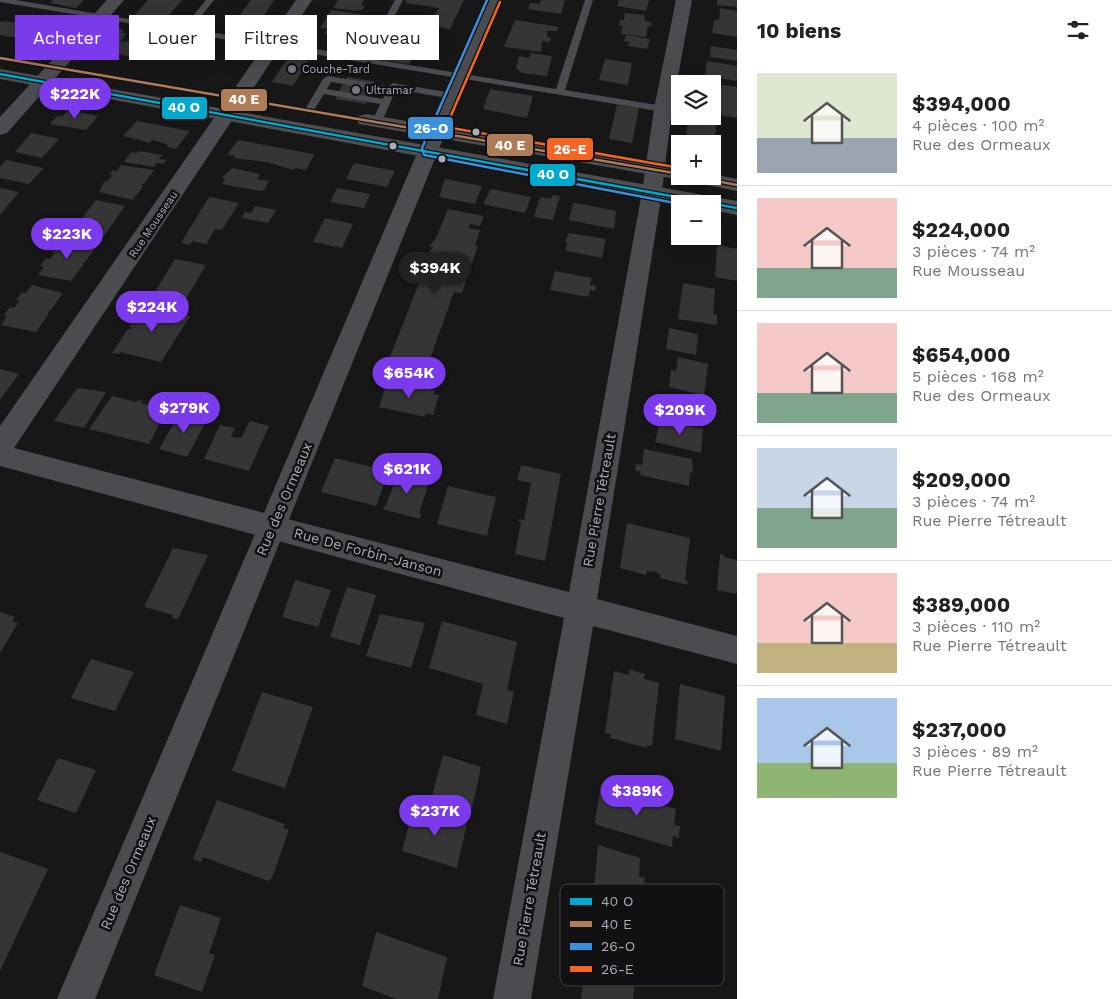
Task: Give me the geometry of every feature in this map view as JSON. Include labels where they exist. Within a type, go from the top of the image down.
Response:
[{"type":"main road","points":[[0,58],[48,74],[662,179],[737,208]]},
{"type":"main road","points":[[0,74],[48,74]]},
{"type":"main road","points":[[232,106],[309,111],[377,122],[432,141]]},
{"type":"main road","points":[[721,182],[737,185]]},
{"type":"street","points":[[102,15],[116,0]]},
{"type":"street","name":"Rue Mousseau","points":[[294,15],[304,0]]},
{"type":"street","name":"Rue des Ormeaux","points":[[76,999],[432,141],[494,0]]},
{"type":"street","name":"Rue Pierre Tétreault","points":[[512,999],[581,608],[662,179],[663,108],[684,0]]},
{"type":"street","points":[[0,129],[61,60]]},
{"type":"street","name":"Rue Mousseau","points":[[0,447],[263,60]]},
{"type":"street","name":"Rue De Forbin-Janson","points":[[0,455],[737,650]]},
{"type":"lane","points":[[0,0],[95,15]]},
{"type":"lane","points":[[198,15],[210,0]]},
{"type":"lane","points":[[392,15],[400,0]]},
{"type":"lane","points":[[560,92],[589,0]]},
{"type":"lane","points":[[367,60],[663,108]]},
{"type":"lane","points":[[309,111],[328,79],[392,89]]},
{"type":"lane","points":[[377,122],[393,86],[452,96]]},
{"type":"lane","points":[[321,91],[386,102]]},
{"type":"building","points":[[53,0],[84,0],[76,8],[50,3]]},
{"type":"building","points":[[148,0],[182,0],[169,15],[135,15]]},
{"type":"building","points":[[251,0],[274,0],[264,15],[240,15]]},
{"type":"building","points":[[338,0],[364,0],[361,5],[365,6],[362,10],[357,11],[333,8]]},
{"type":"building","points":[[407,0],[464,0],[450,29],[439,27],[439,15],[434,15],[439,8],[405,3]]},
{"type":"building","points":[[541,0],[565,0],[561,14],[528,9],[530,3],[539,4]]},
{"type":"building","points":[[619,0],[649,0],[646,11],[617,6]]},
{"type":"building","points":[[717,0],[737,0],[737,7],[717,5]]},
{"type":"building","points":[[720,8],[737,11],[737,37],[712,33],[714,20],[719,20]]},
{"type":"building","points":[[331,10],[360,14],[359,15],[328,15]]},
{"type":"building","points":[[625,13],[645,15],[644,20],[652,23],[651,27],[648,26],[646,37],[621,34],[623,26],[619,26],[620,20],[624,20]]},
{"type":"building","points":[[327,17],[327,29],[320,28]]},
{"type":"building","points":[[515,20],[559,27],[557,31],[547,31],[547,37],[551,38],[549,42],[542,41],[541,52],[504,47]]},
{"type":"building","points":[[0,22],[15,23],[15,38],[0,35]]},
{"type":"building","points":[[119,28],[124,30],[122,33],[127,33],[120,42],[129,41],[129,56],[119,54]]},
{"type":"building","points":[[626,35],[650,39],[647,49],[628,46],[629,42],[624,41]]},
{"type":"building","points":[[711,46],[737,50],[737,61],[710,57]]},
{"type":"building","points":[[531,53],[552,56],[547,76],[522,73],[516,68],[519,56],[529,58]]},
{"type":"building","points":[[605,59],[632,63],[628,85],[599,80]]},
{"type":"building","name":"Couche-Tard","points":[[286,60],[309,60],[293,86],[272,82]]},
{"type":"building","points":[[381,60],[411,60],[409,64]]},
{"type":"building","points":[[707,61],[737,66],[737,81],[721,78],[721,75],[705,75]]},
{"type":"building","name":"Ultramar","points":[[347,77],[377,82],[366,104],[335,99]]},
{"type":"building","points":[[721,84],[737,87],[737,118],[721,115]]},
{"type":"building","points":[[490,89],[533,96],[527,118],[483,109]]},
{"type":"building","points":[[617,105],[639,108],[632,143],[609,139]]},
{"type":"building","points":[[68,110],[98,116],[86,130],[50,124],[57,116],[62,117]]},
{"type":"building","points":[[137,121],[189,132],[176,149],[152,140],[150,143],[123,136]]},
{"type":"building","points":[[687,125],[717,125],[715,135],[686,135]]},
{"type":"building","points":[[31,133],[59,139],[42,158],[15,152]]},
{"type":"building","points":[[238,140],[314,155],[306,170],[295,168],[294,170],[266,162],[234,158],[235,156],[227,155]]},
{"type":"building","points":[[139,151],[163,155],[159,159],[166,160],[164,164],[157,163],[154,167],[124,162],[131,152],[137,153]]},
{"type":"building","points":[[6,160],[44,168],[29,184],[0,178],[0,167]]},
{"type":"building","points":[[354,163],[395,171],[387,187],[346,179]]},
{"type":"building","points":[[121,165],[154,170],[144,184],[141,184],[143,186],[133,200],[99,192],[105,181],[108,181],[112,175],[109,175],[113,170],[117,171]]},
{"type":"building","points":[[232,168],[260,174],[257,179],[269,181],[264,190],[260,191],[222,184],[225,179],[222,178]]},
{"type":"building","points":[[445,179],[482,186],[475,204],[439,197]]},
{"type":"building","points":[[0,188],[19,192],[0,215]]},
{"type":"building","points":[[337,188],[370,194],[364,208],[330,202]]},
{"type":"building","points":[[491,189],[531,197],[525,213],[483,204]]},
{"type":"building","points":[[552,195],[560,196],[553,220],[534,217],[540,197],[551,199]]},
{"type":"building","points":[[209,197],[239,203],[222,230],[215,229],[206,244],[192,241],[190,245],[181,243]]},
{"type":"building","points":[[96,200],[125,206],[104,236],[74,229]]},
{"type":"building","points":[[573,204],[616,211],[614,229],[569,220]]},
{"type":"building","points":[[255,206],[276,210],[268,223],[242,218],[245,212],[251,213]]},
{"type":"building","points":[[448,209],[484,216],[480,226],[470,224],[468,228],[480,230],[475,245],[478,246],[462,293],[454,292],[422,381],[384,372],[421,278],[417,278],[427,262],[423,262],[433,247],[429,247],[436,238]]},
{"type":"building","points":[[325,218],[353,224],[342,248],[313,242]]},
{"type":"building","points":[[569,233],[606,239],[602,258],[566,251],[567,242],[565,241]]},
{"type":"building","points":[[66,238],[97,246],[85,262],[82,263],[84,264],[71,281],[38,275],[44,267],[40,266],[46,258],[50,259],[55,253],[51,252],[56,245],[60,246]]},
{"type":"building","points":[[717,245],[737,249],[737,281],[715,277]]},
{"type":"building","points":[[175,259],[206,265],[186,299],[155,292]]},
{"type":"building","points":[[555,271],[592,278],[590,285],[596,286],[595,291],[590,290],[588,297],[550,290]]},
{"type":"building","points":[[683,283],[715,289],[713,314],[717,315],[717,325],[678,319]]},
{"type":"building","points":[[32,285],[63,293],[50,311],[47,311],[49,313],[36,332],[1,325],[7,316],[4,315],[10,307],[14,308],[20,301],[16,300],[22,292],[26,293]]},
{"type":"building","points":[[144,304],[190,316],[161,362],[120,352],[119,354],[112,353],[128,329],[130,330],[132,327],[129,327]]},
{"type":"building","points":[[669,328],[698,334],[696,355],[666,349]]},
{"type":"building","points":[[678,357],[708,364],[704,395],[669,387],[671,370],[676,371]]},
{"type":"building","points":[[0,369],[19,374],[0,400]]},
{"type":"building","points":[[388,379],[435,390],[433,394],[439,395],[433,415],[426,413],[425,417],[379,407]]},
{"type":"building","points":[[77,388],[106,392],[84,428],[54,421]]},
{"type":"building","points":[[112,396],[136,402],[138,400],[142,401],[141,403],[167,409],[149,444],[89,429]]},
{"type":"building","points":[[181,411],[208,418],[187,457],[159,449]]},
{"type":"building","points":[[660,420],[703,429],[701,453],[655,442]]},
{"type":"building","points":[[250,421],[269,426],[249,471],[204,459],[220,425],[235,428],[231,437],[241,438]]},
{"type":"building","points":[[644,449],[692,459],[693,473],[690,472],[689,486],[640,475],[641,472],[635,470],[636,464],[642,465]]},
{"type":"building","points":[[335,458],[389,471],[376,506],[321,492]]},
{"type":"building","points":[[521,465],[561,474],[545,561],[515,554],[521,522],[519,522],[519,519],[524,520],[531,483],[517,480]]},
{"type":"building","points":[[399,470],[430,480],[419,513],[421,514],[420,519],[382,509],[386,505]]},
{"type":"building","points":[[448,486],[496,497],[487,536],[437,524]]},
{"type":"building","points":[[627,523],[690,538],[685,580],[688,580],[687,585],[660,578],[661,575],[654,571],[647,571],[646,575],[620,568]]},
{"type":"building","points":[[173,548],[208,555],[178,619],[172,618],[173,615],[144,607]]},
{"type":"building","points":[[720,554],[724,555],[723,557],[737,560],[737,594],[717,590]]},
{"type":"building","points":[[295,580],[331,590],[318,627],[282,617]]},
{"type":"building","points":[[347,587],[376,595],[360,645],[330,637]]},
{"type":"building","points":[[0,612],[15,617],[12,621],[18,623],[0,653]]},
{"type":"building","points":[[380,614],[425,623],[411,668],[366,656]]},
{"type":"building","points":[[442,621],[517,642],[507,690],[514,692],[507,724],[476,715],[483,684],[429,668]]},
{"type":"building","points":[[91,659],[134,672],[115,711],[71,698]]},
{"type":"building","points":[[629,669],[645,674],[644,679],[659,683],[652,746],[647,745],[647,748],[610,738],[611,734],[605,733],[614,671],[629,675]]},
{"type":"building","points":[[680,684],[725,696],[721,751],[675,739]]},
{"type":"building","points":[[262,692],[313,707],[285,788],[232,771]]},
{"type":"building","points":[[443,755],[481,767],[472,808],[432,796]]},
{"type":"building","points":[[58,758],[96,770],[76,813],[37,800]]},
{"type":"building","points":[[601,784],[609,787],[608,790],[676,809],[674,825],[680,826],[679,838],[673,836],[672,847],[597,825],[595,822]]},
{"type":"building","points":[[217,800],[285,824],[283,828],[289,830],[272,878],[268,881],[203,857],[201,862],[193,859]]},
{"type":"building","points":[[414,807],[467,823],[457,868],[402,851]]},
{"type":"building","points":[[598,845],[640,858],[639,876],[645,878],[644,884],[594,884]]},
{"type":"building","points":[[0,852],[48,869],[0,971]]},
{"type":"building","points":[[180,905],[221,918],[209,953],[215,955],[202,992],[154,975]]},
{"type":"building","points":[[376,932],[447,957],[438,999],[396,999],[362,986]]},
{"type":"building","points":[[583,986],[635,986],[633,999],[581,999]]},
{"type":"transit line","name":"26-O","points":[[487,0],[422,148],[424,155],[671,202]]},
{"type":"transit line","name":"26-E","points":[[500,2],[446,127],[671,166]]},
{"type":"transit line","points":[[0,58],[671,172]]},
{"type":"transit line","points":[[0,74],[737,208]]},
{"type":"transit line","points":[[721,182],[737,185]]},
{"type":"place","name":"Couche-Tard","points":[[292,69]]},
{"type":"place","name":"Ultramar","points":[[356,90]]}]
